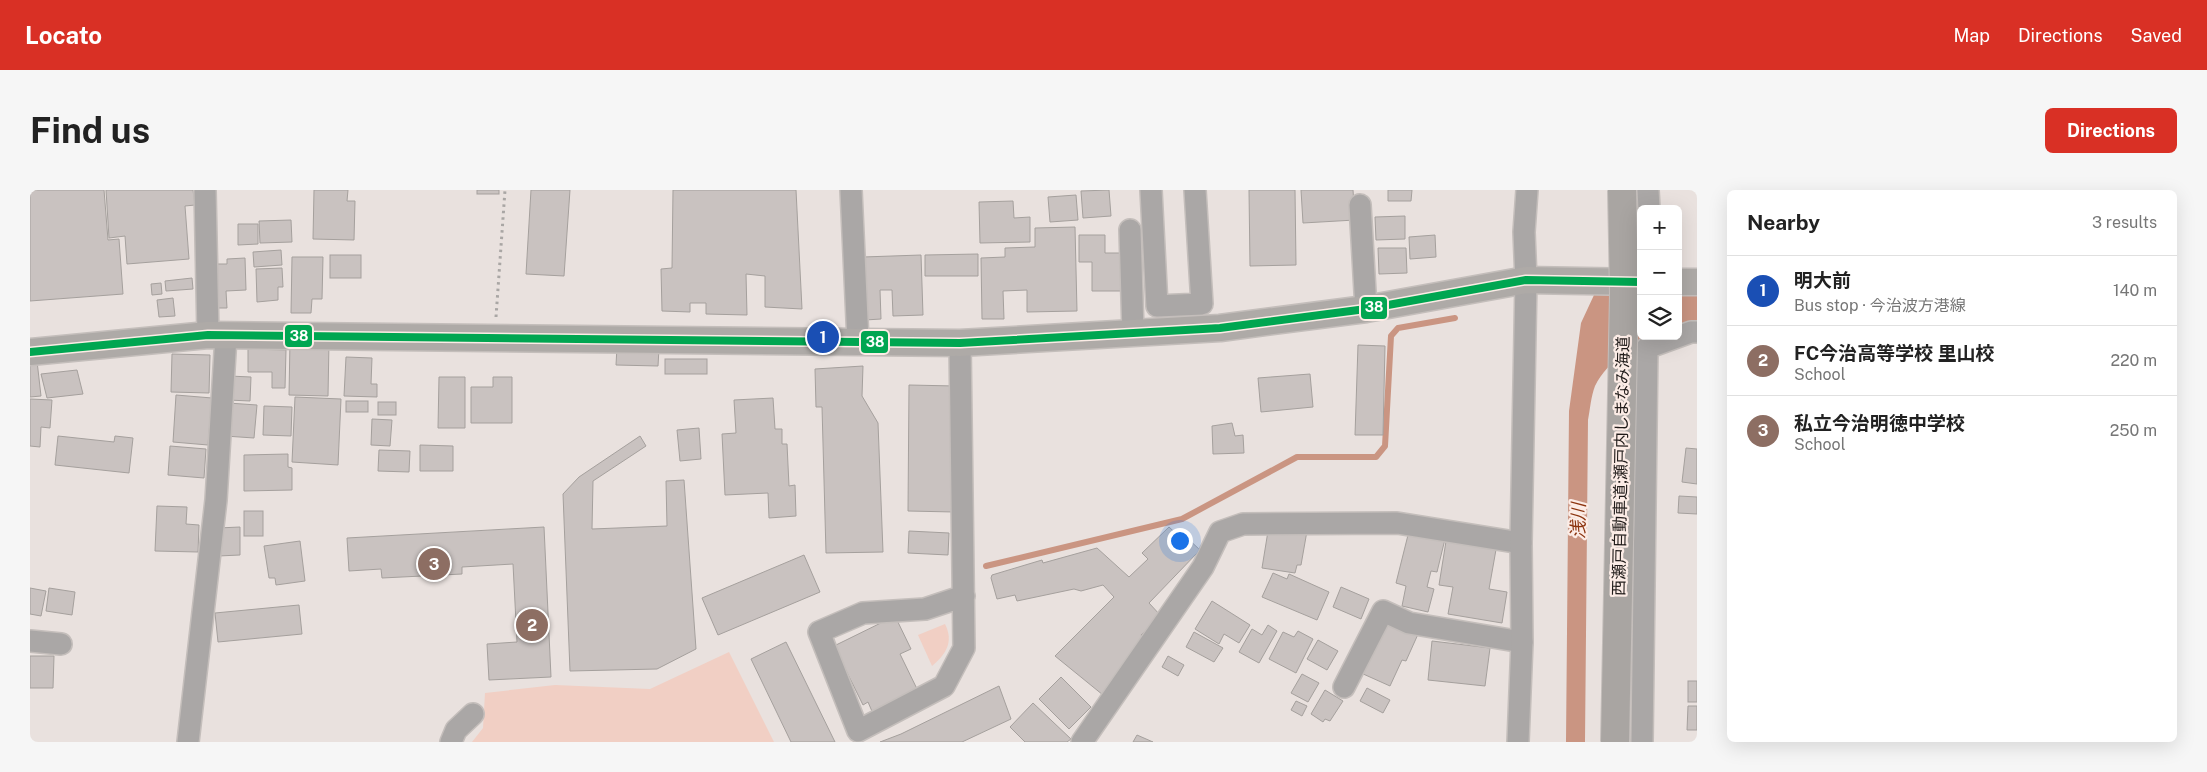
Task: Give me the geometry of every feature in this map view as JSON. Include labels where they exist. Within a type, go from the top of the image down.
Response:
[{"type":"highway","name":"西瀬戸自動車道;瀬戸内しまなみ海道","points":[[1615,742],[1624,294],[1622,190]]},
{"type":"main road","points":[[30,352],[217,335],[960,343],[1133,333],[1202,316],[1366,309],[1526,280],[1637,282]]},
{"type":"main road","points":[[1682,282],[1697,282]]},
{"type":"street","points":[[188,742],[216,500],[217,335],[205,190]]},
{"type":"street","points":[[851,190],[858,341]]},
{"type":"street","points":[[1151,190],[1157,306],[1202,316],[1195,190]]},
{"type":"street","points":[[1518,742],[1522,642],[1521,543],[1526,280],[1524,232],[1527,190]]},
{"type":"street","points":[[1648,190],[1649,205]]},
{"type":"street","points":[[1360,205],[1366,309]]},
{"type":"street","points":[[1130,230],[1133,333]]},
{"type":"street","points":[[1642,742],[1648,342],[1697,332]]},
{"type":"street","points":[[960,343],[964,596],[964,648],[944,686],[858,731],[819,632],[863,612],[924,609],[964,596]]},
{"type":"street","points":[[1082,742],[1203,566],[1220,532],[1243,524],[1397,523],[1521,543]]},
{"type":"street","points":[[1344,687],[1383,611],[1409,623],[1522,642]]},
{"type":"street","points":[[30,642],[61,644]]},
{"type":"street","points":[[451,742],[456,730],[473,714]]},
{"type":"path","points":[[495,338],[498,262],[504,190]]},
{"type":"shaded area","points":[[945,624],[948,630],[949,642],[945,652],[932,666],[918,635]]},
{"type":"shaded area","points":[[729,652],[774,742],[472,742],[483,728],[485,693],[555,685],[650,689]]},
{"type":"water","name":"浅川","points":[[1594,295],[1637,296],[1637,340],[1651,340],[1632,349],[1607,368],[1592,394],[1588,420],[1585,742],[1566,742],[1569,411],[1581,323]]},
{"type":"water","points":[[1682,296],[1697,296],[1697,327],[1682,331]]},
{"type":"building","points":[[30,190],[104,190],[108,240],[119,239],[123,294],[30,301]]},
{"type":"building","points":[[106,190],[193,190],[195,205],[185,206],[189,259],[127,264],[125,236],[109,238]]},
{"type":"building","points":[[314,190],[348,190],[347,201],[355,201],[354,240],[313,239]]},
{"type":"building","points":[[477,190],[499,190],[499,194],[477,194]]},
{"type":"building","points":[[531,190],[570,190],[564,276],[526,274]]},
{"type":"building","points":[[673,190],[796,190],[802,309],[765,307],[765,276],[746,274],[747,315],[706,314],[706,303],[690,303],[690,312],[662,311],[661,269],[672,268]]},
{"type":"building","points":[[1109,190],[1111,216],[1083,218],[1081,191]]},
{"type":"building","points":[[1249,190],[1295,190],[1296,265],[1250,266]]},
{"type":"building","points":[[1301,190],[1353,190],[1355,220],[1303,223]]},
{"type":"building","points":[[1388,190],[1412,190],[1411,201],[1388,201]]},
{"type":"building","points":[[1076,195],[1078,220],[1050,222],[1048,197]]},
{"type":"building","points":[[1013,201],[1014,218],[1030,217],[1030,242],[980,243],[979,202]]},
{"type":"building","points":[[1405,216],[1405,239],[1376,240],[1375,217]]},
{"type":"building","points":[[291,220],[292,242],[260,243],[259,221]]},
{"type":"building","points":[[238,224],[258,224],[258,244],[238,245]]},
{"type":"building","points":[[1075,227],[1077,311],[1027,312],[1027,290],[1003,291],[1004,319],[982,319],[981,258],[1005,257],[1005,248],[1035,247],[1035,228]]},
{"type":"building","points":[[1079,235],[1105,235],[1105,253],[1128,253],[1128,291],[1092,291],[1092,262],[1079,262]]},
{"type":"building","points":[[1435,235],[1436,257],[1410,259],[1409,237]]},
{"type":"building","points":[[1378,248],[1406,248],[1407,273],[1379,274]]},
{"type":"building","points":[[281,250],[282,265],[254,267],[253,252]]},
{"type":"building","points":[[978,254],[978,276],[925,276],[925,255]]},
{"type":"building","points":[[330,255],[361,255],[361,278],[330,278]]},
{"type":"building","points":[[921,255],[923,315],[893,316],[892,290],[880,290],[881,319],[865,320],[863,257]]},
{"type":"building","points":[[292,257],[323,257],[322,299],[312,299],[311,313],[291,313]]},
{"type":"building","points":[[245,258],[246,290],[226,291],[227,308],[217,308],[216,264],[227,264],[227,259]]},
{"type":"building","points":[[282,268],[283,287],[278,287],[278,300],[257,302],[256,269]]},
{"type":"building","points":[[192,278],[193,289],[166,291],[165,281]]},
{"type":"building","points":[[161,283],[162,294],[152,295],[151,284]]},
{"type":"building","points":[[173,298],[175,316],[159,317],[157,300]]},
{"type":"building","points":[[290,341],[329,342],[328,396],[289,395]]},
{"type":"building","points":[[1358,345],[1385,346],[1383,435],[1355,435]]},
{"type":"building","points":[[617,347],[659,348],[658,366],[616,365]]},
{"type":"building","points":[[248,349],[286,350],[285,388],[272,388],[272,372],[248,372]]},
{"type":"building","points":[[172,354],[210,355],[209,393],[171,392]]},
{"type":"building","points":[[346,357],[372,358],[371,384],[377,384],[377,397],[344,396]]},
{"type":"building","points":[[665,359],[707,359],[707,374],[665,374]]},
{"type":"building","points":[[30,361],[37,361],[41,396],[30,397]]},
{"type":"building","points":[[863,366],[862,396],[878,423],[883,552],[826,553],[822,407],[816,407],[815,369]]},
{"type":"building","points":[[77,370],[83,394],[47,398],[41,374]]},
{"type":"building","points":[[1310,374],[1313,407],[1261,412],[1258,378]]},
{"type":"building","points":[[229,376],[251,377],[250,401],[228,400]]},
{"type":"building","points":[[439,377],[465,377],[465,428],[438,428]]},
{"type":"building","points":[[493,377],[512,377],[512,423],[471,423],[471,387],[493,387]]},
{"type":"building","points":[[909,385],[955,386],[954,512],[908,511]]},
{"type":"building","points":[[176,395],[212,398],[208,445],[173,442]]},
{"type":"building","points":[[295,397],[341,399],[338,465],[292,462]]},
{"type":"building","points":[[773,398],[775,429],[782,429],[782,444],[787,444],[789,486],[795,485],[796,516],[769,518],[768,493],[725,495],[722,434],[736,433],[734,400]]},
{"type":"building","points":[[30,399],[52,400],[50,428],[41,427],[40,447],[30,446]]},
{"type":"building","points":[[346,401],[368,401],[368,412],[346,412]]},
{"type":"building","points":[[378,402],[396,402],[396,415],[378,415]]},
{"type":"building","points":[[228,403],[257,405],[254,438],[225,436]]},
{"type":"building","points":[[264,406],[292,407],[291,436],[263,435]]},
{"type":"building","points":[[372,419],[392,420],[390,446],[371,445]]},
{"type":"building","points":[[1232,423],[1235,436],[1243,435],[1244,453],[1213,454],[1212,426]]},
{"type":"building","points":[[699,428],[701,459],[680,461],[677,430]]},
{"type":"building","points":[[58,436],[114,442],[115,436],[133,438],[129,473],[55,465]]},
{"type":"building","points":[[640,436],[646,446],[593,481],[592,529],[667,526],[666,481],[684,480],[696,649],[657,669],[570,671],[563,494],[579,477]]},
{"type":"building","points":[[420,445],[453,446],[453,471],[420,471]]},
{"type":"building","points":[[170,446],[206,449],[204,478],[168,475]]},
{"type":"building","points":[[1686,448],[1697,449],[1697,484],[1682,482]]},
{"type":"building","points":[[379,450],[410,451],[409,472],[378,471]]},
{"type":"building","points":[[288,454],[288,467],[292,468],[292,490],[244,491],[244,455]]},
{"type":"building","points":[[1679,496],[1697,497],[1697,514],[1678,513]]},
{"type":"building","points":[[157,506],[187,507],[186,524],[199,525],[198,552],[155,551]]},
{"type":"building","points":[[244,511],[263,511],[263,536],[244,536]]},
{"type":"building","points":[[1269,525],[1307,531],[1301,565],[1297,565],[1295,573],[1262,568]]},
{"type":"building","points":[[240,527],[240,555],[218,556],[218,528]]},
{"type":"building","points":[[544,527],[551,677],[489,680],[487,644],[517,642],[513,564],[462,567],[462,574],[382,578],[381,569],[349,571],[347,538]]},
{"type":"building","points":[[1169,527],[1183,540],[1185,536],[1200,550],[1149,603],[1161,616],[1141,635],[1147,642],[1103,695],[1055,656],[1114,597],[1103,585],[1081,591],[1074,589],[1017,601],[1015,595],[997,599],[991,578],[992,575],[1042,560],[1043,563],[1097,548],[1129,577],[1148,559],[1142,553]]},
{"type":"building","points":[[909,531],[949,533],[948,555],[908,553]]},
{"type":"building","points":[[1409,531],[1445,539],[1437,572],[1431,571],[1427,587],[1434,589],[1428,612],[1402,606],[1406,586],[1396,583]]},
{"type":"building","points":[[1447,535],[1497,544],[1489,589],[1507,592],[1502,623],[1448,614],[1453,587],[1439,585]]},
{"type":"building","points":[[300,541],[305,581],[276,585],[275,578],[269,578],[264,546]]},
{"type":"building","points":[[804,555],[820,592],[718,635],[702,598]]},
{"type":"building","points":[[1273,573],[1287,579],[1289,574],[1329,592],[1317,620],[1262,597]]},
{"type":"building","points":[[1341,587],[1369,599],[1361,619],[1333,607]]},
{"type":"building","points":[[30,588],[46,591],[41,616],[30,614]]},
{"type":"building","points":[[49,588],[75,592],[72,615],[46,611]]},
{"type":"building","points":[[1212,601],[1250,625],[1239,643],[1224,634],[1219,644],[1195,629]]},
{"type":"building","points":[[299,605],[302,634],[218,642],[215,613]]},
{"type":"building","points":[[895,616],[911,649],[900,654],[919,693],[874,716],[868,702],[863,705],[834,646]]},
{"type":"building","points":[[1386,618],[1419,632],[1406,661],[1402,660],[1390,686],[1361,673]]},
{"type":"building","points":[[1268,625],[1277,631],[1259,663],[1239,652],[1252,629],[1262,635]]},
{"type":"building","points":[[1298,631],[1313,639],[1296,673],[1269,659],[1283,632],[1294,637]]},
{"type":"building","points":[[1194,632],[1223,648],[1214,662],[1186,647]]},
{"type":"building","points":[[1318,640],[1338,651],[1327,670],[1307,659]]},
{"type":"building","points":[[1432,641],[1490,648],[1485,686],[1428,680]]},
{"type":"building","points":[[786,642],[835,742],[791,742],[751,659]]},
{"type":"building","points":[[30,656],[54,656],[53,688],[30,688]]},
{"type":"building","points":[[1168,656],[1184,665],[1178,676],[1162,667]]},
{"type":"building","points":[[1302,674],[1319,683],[1308,702],[1291,693]]},
{"type":"building","points":[[1061,677],[1091,707],[1069,729],[1039,699]]},
{"type":"building","points":[[1688,681],[1697,681],[1697,702],[1688,702]]},
{"type":"building","points":[[999,686],[1011,719],[962,742],[880,742],[901,734]]},
{"type":"building","points":[[1367,688],[1390,700],[1383,713],[1360,701]]},
{"type":"building","points":[[1325,690],[1343,701],[1330,721],[1325,719],[1323,722],[1311,714]]},
{"type":"building","points":[[1296,701],[1307,706],[1302,716],[1291,710]]},
{"type":"building","points":[[1033,703],[1071,739],[1067,742],[1025,742],[1010,727]]},
{"type":"building","points":[[1688,706],[1697,706],[1697,730],[1687,730]]},
{"type":"building","points":[[1137,735],[1153,742],[1133,742]]},
{"type":"waterway","points":[[986,566],[1182,519],[1297,457],[1376,457],[1385,446],[1391,336],[1398,328],[1455,318]]},
{"type":"transit line","name":"38","points":[[30,352],[208,335],[960,343],[1220,328],[1366,309],[1526,280],[1637,282]]},
{"type":"place","name":"明大前","points":[[823,337]]},
{"type":"place","name":"私立今治明徳中学校","points":[[434,564]]},
{"type":"place","name":"FC今治高等学校 里山校","points":[[532,625]]}]
